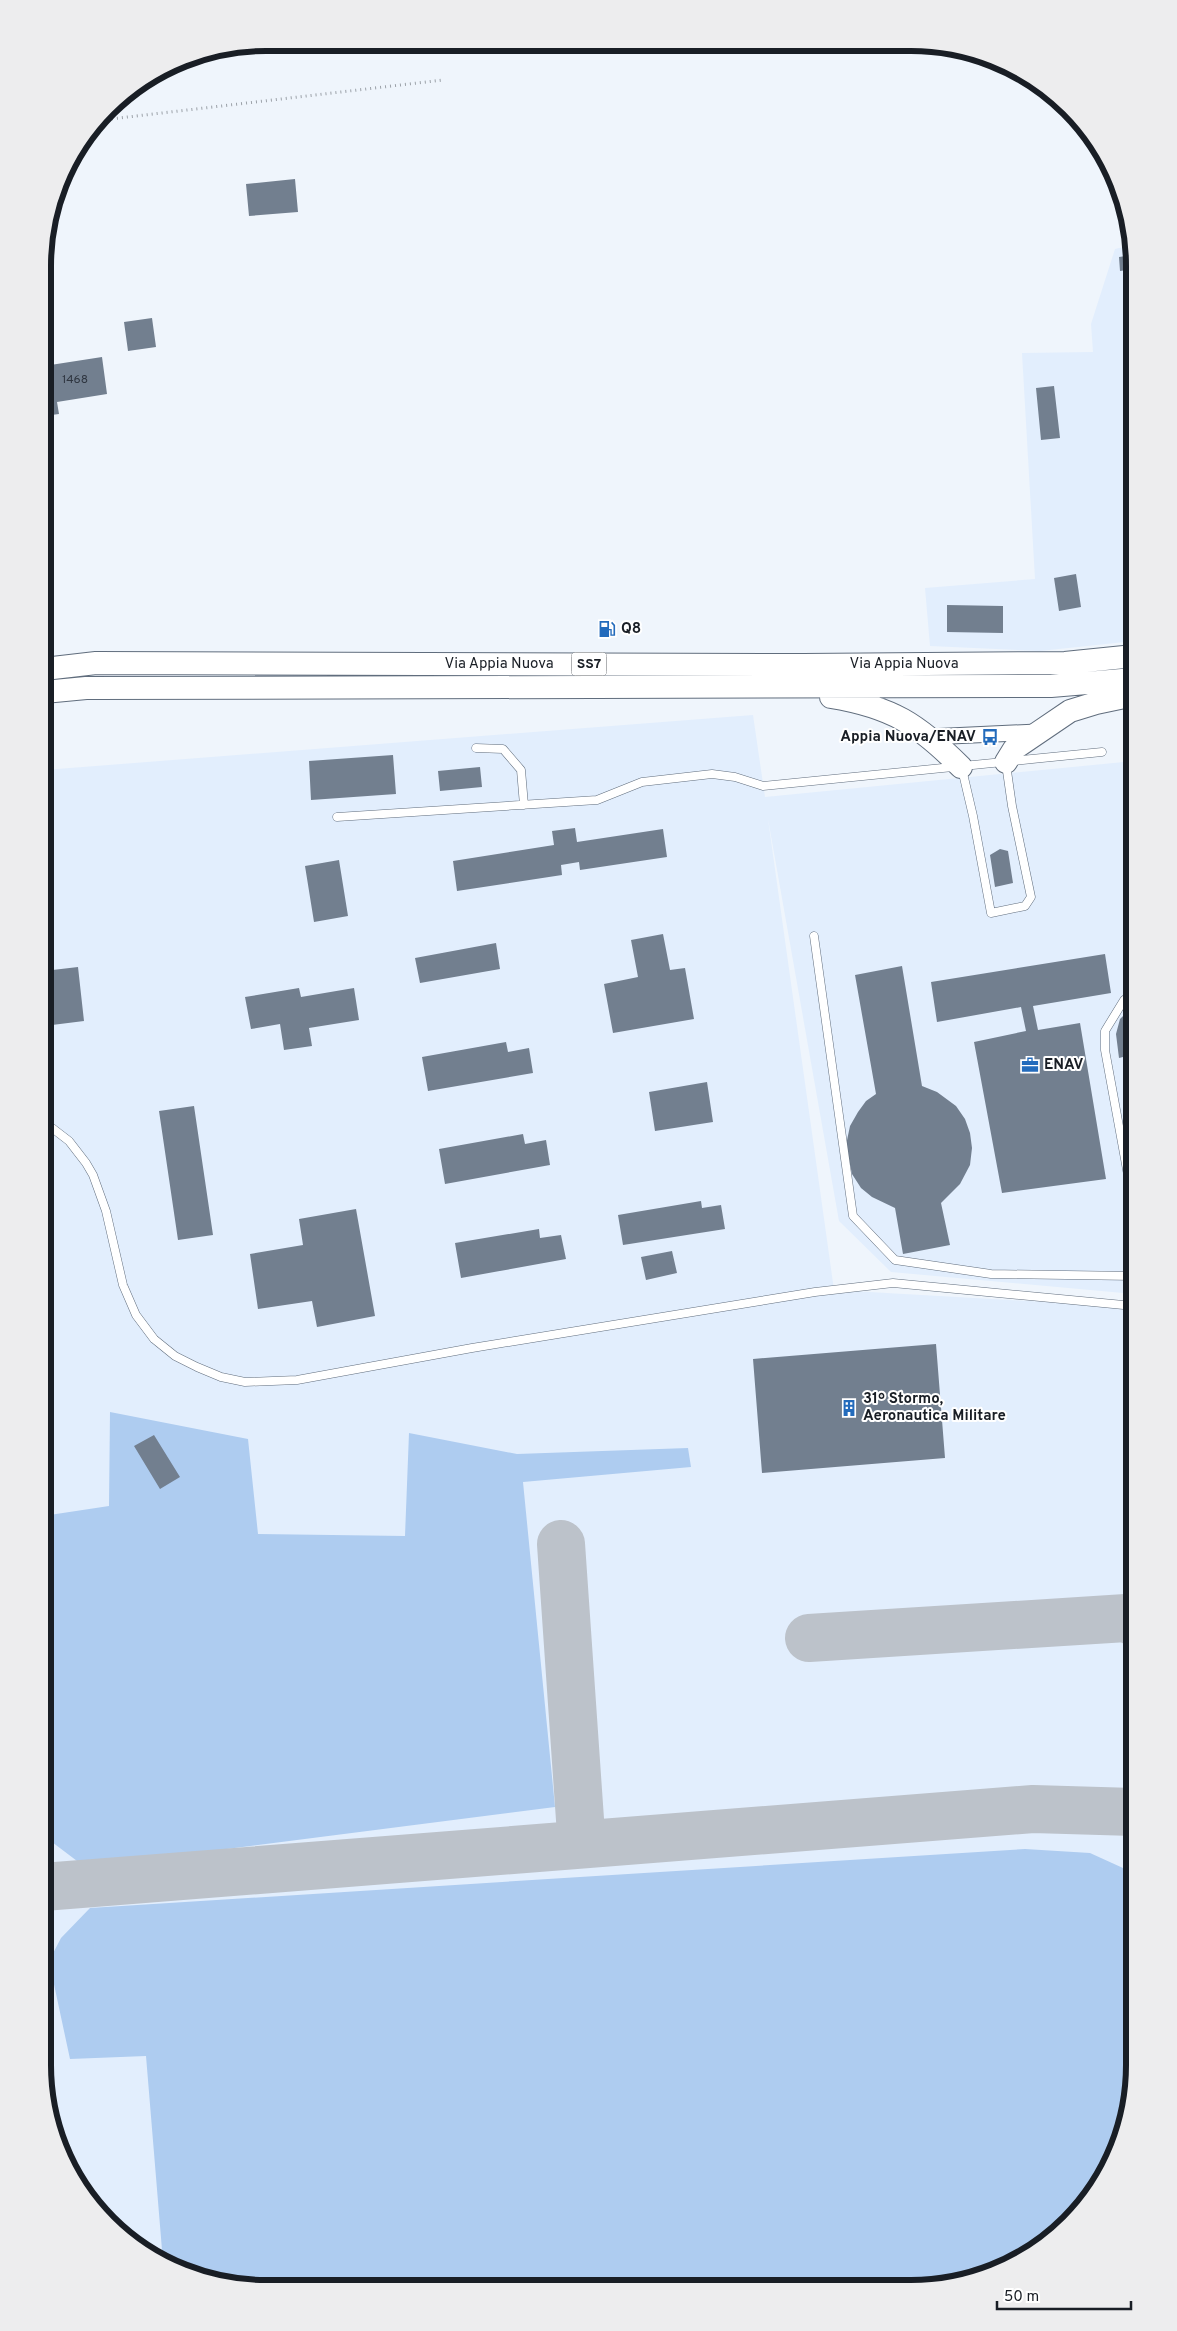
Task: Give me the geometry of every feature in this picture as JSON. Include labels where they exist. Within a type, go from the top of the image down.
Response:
[{"type":"main road","name":"Via Appia Nuova","points":[[51,668],[96,663],[803,665],[1056,663],[1126,657]]},
{"type":"main road","name":"Via Appia Nuova","points":[[51,691],[86,688],[1051,686],[1126,680]]},
{"type":"main road","points":[[758,687],[823,695],[864,704],[896,714],[928,737],[961,767]]},
{"type":"main road","points":[[1006,762],[1014,749],[1070,711],[1126,697]]},
{"type":"street","points":[[928,737],[1040,732]]},
{"type":"lane","points":[[476,748],[503,749],[521,770],[524,805]]},
{"type":"lane","points":[[337,817],[597,800],[642,782],[712,774],[735,777],[763,786],[1102,752]]},
{"type":"lane","points":[[961,767],[973,816],[991,914],[1025,906],[1031,897],[1012,806],[1006,762]]},
{"type":"lane","points":[[814,936],[853,1216],[895,1260],[991,1274],[1126,1276]]},
{"type":"lane","points":[[1126,998],[1105,1031],[1105,1050],[1126,1164]]},
{"type":"lane","points":[[51,1127],[69,1141],[93,1174],[106,1211],[123,1285],[136,1315],[154,1339],[176,1356],[197,1367],[221,1377],[245,1382],[297,1380],[481,1346],[815,1292],[893,1283],[1126,1305]]},
{"type":"path","points":[[109,119],[443,80]]},
{"type":"shaded area","points":[[1125,247],[1126,266],[1126,642],[1040,651],[930,646],[925,588],[1035,579],[1022,353],[1093,352],[1091,324],[1115,249]]},
{"type":"shaded area","points":[[753,715],[765,797],[1126,762],[1126,1293],[891,1272],[839,1221],[768,819],[834,1290],[1126,1307],[1126,2065],[1124,2089],[920,2279],[266,2280],[238,2278],[197,2268],[171,2258],[147,2244],[124,2226],[105,2207],[87,2184],[73,2160],[55,2107],[51,2065],[51,769]]},
{"type":"shaded area","points":[[110,1412],[248,1439],[258,1534],[405,1536],[409,1433],[517,1454],[688,1448],[691,1467],[523,1482],[555,1807],[126,1862],[81,1864],[51,1841],[51,1515],[109,1506]]},
{"type":"shaded area","points":[[1025,1849],[1090,1853],[1126,1869],[1126,2065],[1122,2107],[1104,2160],[1090,2184],[1063,2217],[1030,2244],[1006,2258],[953,2276],[911,2280],[266,2280],[224,2276],[197,2268],[162,2253],[146,2056],[70,2059],[51,1970],[51,1957],[61,1938],[90,1908]]},
{"type":"building","points":[[295,179],[298,212],[249,216],[246,184]]},
{"type":"building","points":[[1125,256],[1126,270],[1120,271],[1119,257]]},
{"type":"building","points":[[152,318],[156,347],[128,351],[124,322]]},
{"type":"building","points":[[1124,320],[1126,320],[1126,339]]},
{"type":"building","points":[[102,357],[107,394],[57,402],[59,414],[51,415],[51,365]]},
{"type":"building","points":[[1054,386],[1060,438],[1041,440],[1036,388]]},
{"type":"building","points":[[1076,574],[1081,607],[1059,611],[1054,578]]},
{"type":"building","points":[[947,605],[1003,606],[1003,633],[947,632]]},
{"type":"building","points":[[393,755],[396,794],[311,800],[309,761]]},
{"type":"building","points":[[480,767],[482,787],[440,791],[438,771]]},
{"type":"building","points":[[575,828],[577,842],[663,829],[667,857],[580,870],[579,862],[561,865],[562,875],[457,891],[453,861],[554,845],[552,831]]},
{"type":"building","points":[[1000,849],[1008,851],[1013,883],[995,887],[990,855]]},
{"type":"building","points":[[339,860],[348,916],[314,922],[305,866]]},
{"type":"building","points":[[663,934],[670,970],[685,968],[694,1019],[613,1033],[604,984],[638,977],[631,940]]},
{"type":"building","points":[[496,943],[500,969],[420,983],[415,958]]},
{"type":"building","points":[[1105,954],[1111,993],[1033,1006],[1038,1030],[1080,1023],[1106,1179],[1002,1193],[974,1042],[1026,1031],[1021,1007],[937,1022],[931,982]]},
{"type":"building","points":[[902,966],[922,1086],[937,1092],[956,1106],[965,1119],[970,1133],[972,1148],[970,1165],[960,1184],[941,1203],[950,1245],[903,1254],[895,1208],[872,1197],[861,1188],[852,1174],[846,1145],[850,1126],[858,1112],[866,1101],[876,1094],[855,975]]},
{"type":"building","points":[[78,967],[84,1021],[51,1025],[51,970]]},
{"type":"building","points":[[299,988],[301,997],[354,988],[359,1020],[309,1028],[312,1046],[284,1050],[280,1024],[251,1029],[245,997]]},
{"type":"building","points":[[1126,1013],[1126,1056],[1119,1058],[1116,1034],[1120,1019]]},
{"type":"building","points":[[506,1042],[508,1052],[529,1048],[533,1073],[428,1091],[422,1057]]},
{"type":"building","points":[[707,1082],[713,1122],[655,1131],[649,1092]]},
{"type":"building","points":[[1126,1098],[1126,1117],[1123,1099]]},
{"type":"building","points":[[194,1106],[213,1235],[178,1240],[159,1111]]},
{"type":"building","points":[[523,1134],[525,1144],[546,1140],[550,1165],[445,1184],[439,1149]]},
{"type":"building","points":[[701,1201],[702,1208],[721,1205],[725,1229],[623,1245],[618,1215]]},
{"type":"building","points":[[356,1209],[375,1316],[317,1327],[312,1301],[258,1309],[250,1254],[303,1245],[299,1219]]},
{"type":"building","points":[[539,1229],[540,1238],[561,1235],[566,1259],[461,1278],[455,1243]]},
{"type":"building","points":[[672,1251],[677,1273],[646,1280],[641,1257]]},
{"type":"building","name":"31º Stormo, Aeronautica Militare","points":[[936,1344],[945,1458],[762,1473],[753,1359]]},
{"type":"building","points":[[154,1435],[180,1477],[160,1489],[134,1446]]},
{"type":"taxiway","points":[[561,1544],[581,1834],[568,1845]]},
{"type":"taxiway","points":[[809,1638],[1126,1618]]},
{"type":"taxiway","points":[[51,1886],[1033,1809],[1126,1812]]},
{"type":"place","name":"Q8","points":[[607,629]]},
{"type":"place","name":"Appia Nuova/ENAV","points":[[990,737]]},
{"type":"place","name":"ENAV","points":[[1030,1065]]},
{"type":"place","name":"31º Stormo, Aeronautica Militare","points":[[849,1408]]}]
